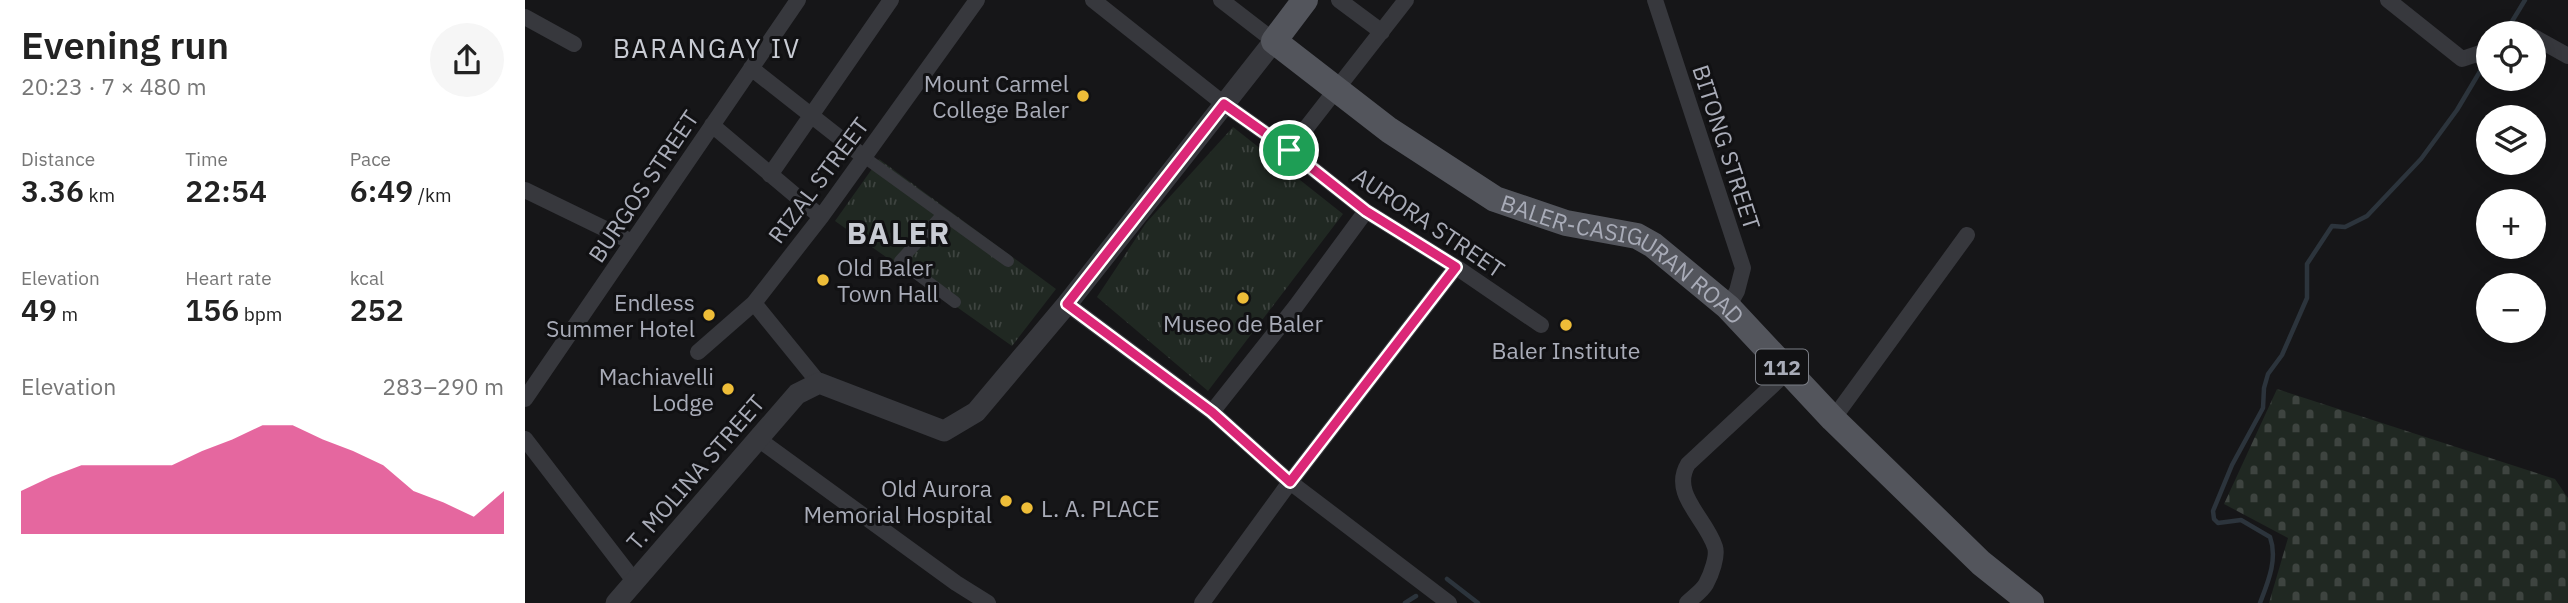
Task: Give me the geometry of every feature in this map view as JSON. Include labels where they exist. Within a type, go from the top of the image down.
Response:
[{"type":"main road","points":[[1274,41],[1305,0]]},
{"type":"main road","name":"BALER-CASIGURAN ROAD","points":[[1274,41],[1399,137],[1495,199],[1566,223],[1637,236],[1653,245],[1728,307],[1833,419],[1981,563],[2031,603]]},
{"type":"street","name":"BURGOS STREET","points":[[525,399],[798,0]]},
{"type":"street","points":[[770,175],[891,0]]},
{"type":"street","name":"RIZAL STREET","points":[[698,352],[754,303],[821,217],[977,0]]},
{"type":"street","name":"AURORA STREET","points":[[1093,0],[1224,104],[1289,150],[1366,211],[1456,267],[1541,326]]},
{"type":"street","points":[[754,303],[820,383],[944,431],[976,412],[1067,304],[1274,41],[1221,0]]},
{"type":"street","points":[[1339,0],[1382,32]]},
{"type":"street","points":[[1289,150],[1406,0]]},
{"type":"street","points":[[2388,0],[2462,59],[2476,54]]},
{"type":"street","name":"BITONG STREET","points":[[1658,1],[1743,268],[1737,291],[1728,307]]},
{"type":"street","points":[[525,17],[574,44]]},
{"type":"street","points":[[2546,44],[2568,56]]},
{"type":"street","points":[[751,68],[1008,261]]},
{"type":"street","points":[[712,125],[821,217]]},
{"type":"street","points":[[525,190],[632,242]]},
{"type":"street","points":[[1212,412],[1296,306],[1366,211]]},
{"type":"street","points":[[943,214],[900,261],[955,302]]},
{"type":"street","points":[[1833,419],[1967,235]]},
{"type":"street","points":[[1202,603],[1290,482],[1456,267]]},
{"type":"street","points":[[1067,304],[1212,412],[1290,482],[1449,603]]},
{"type":"street","points":[[1687,603],[1706,585],[1716,548],[1682,487],[1681,475],[1688,464],[1787,372]]},
{"type":"street","name":"T. MOLINA STREET","points":[[617,603],[797,394],[820,383]]},
{"type":"street","points":[[525,439],[635,582]]},
{"type":"street","points":[[758,439],[956,583],[988,603]]},
{"type":"green space","points":[[1233,127],[1343,214],[1208,391],[1097,297],[1146,223]]},
{"type":"green space","points":[[879,159],[1056,289],[1012,346],[835,221]]},
{"type":"green space","points":[[2277,389],[2555,479],[2568,498],[2568,603],[2269,603],[2288,538],[2224,504]]},
{"type":"waterway","points":[[2512,21],[2525,0]]},
{"type":"waterway","points":[[2260,603],[2272,562],[2270,537],[2241,520],[2218,523],[2214,519],[2213,511],[2232,465],[2263,408],[2268,374],[2282,355],[2307,298],[2307,264],[2332,226],[2345,227],[2367,216],[2421,159],[2457,110],[2476,78]]},
{"type":"waterway","points":[[1447,579],[1478,603]]},
{"type":"waterway","points":[[1405,603],[1416,596]]},
{"type":"place","name":"Mount Carmel College Baler","points":[[1083,96]]},
{"type":"place","name":"Old Baler Town Hall","points":[[823,280]]},
{"type":"place","name":"Museo de Baler","points":[[1243,298]]},
{"type":"place","name":"Endless Summer Hotel","points":[[709,315]]},
{"type":"place","name":"Baler Institute","points":[[1566,325]]},
{"type":"place","name":"Machiavelli Lodge","points":[[728,389]]},
{"type":"place","name":"Old Aurora Memorial Hospital","points":[[1006,501]]},
{"type":"place","name":"L. A. PLACE","points":[[1027,508]]},
{"type":"district","name":"BARANGAY IV","points":[[707,48]]},
{"type":"district","name":"BALER","points":[[899,232]]},
{"type":"route","points":[[1224,104],[1289,150],[1366,211],[1456,267],[1290,482],[1212,412],[1067,304],[1224,104]]}]
